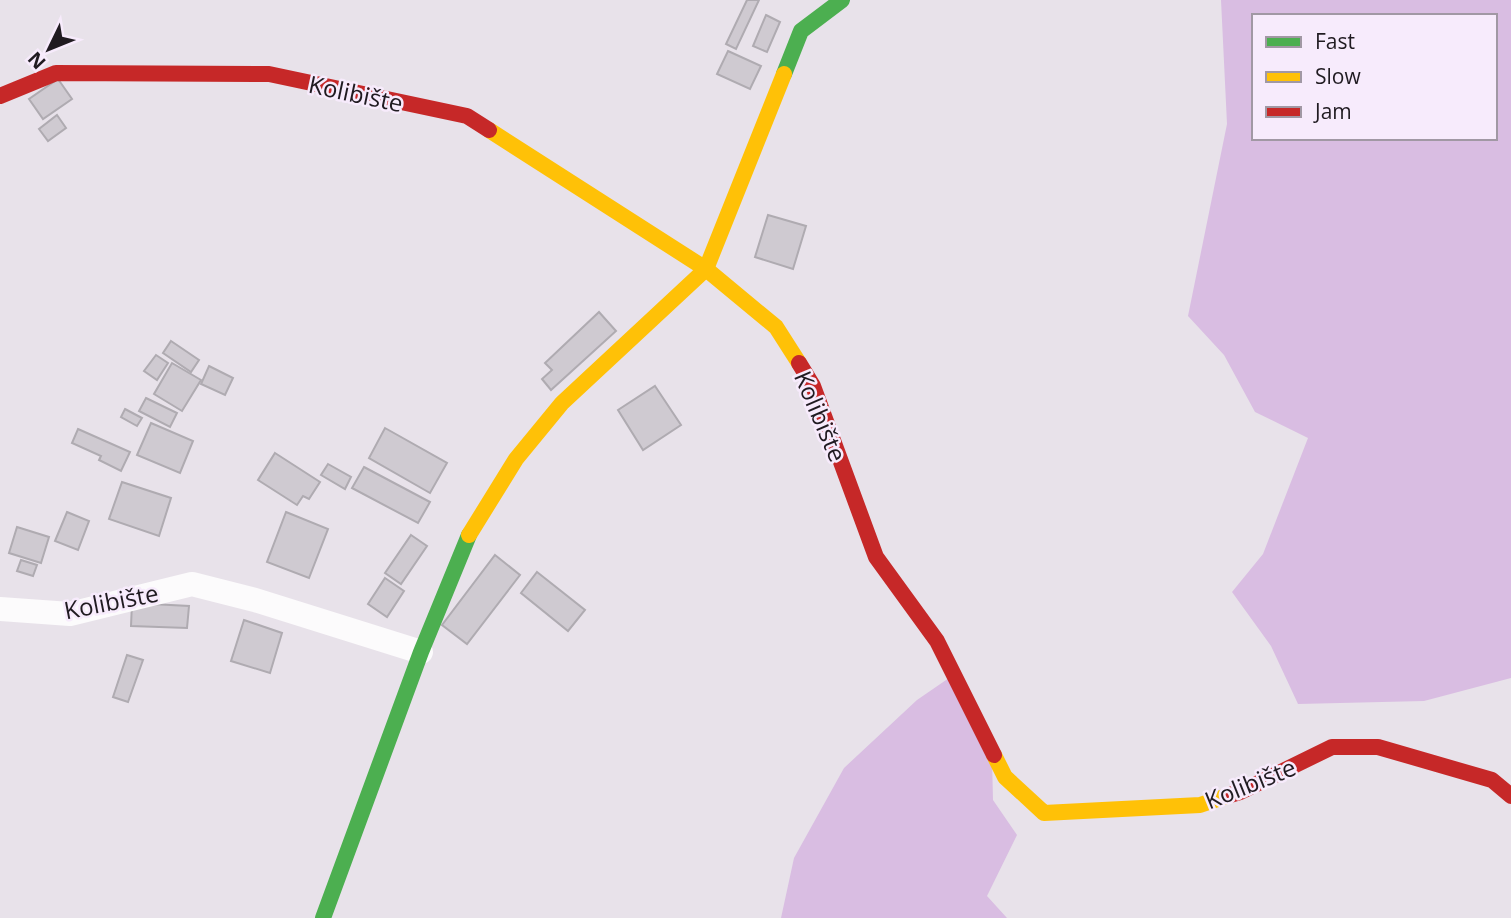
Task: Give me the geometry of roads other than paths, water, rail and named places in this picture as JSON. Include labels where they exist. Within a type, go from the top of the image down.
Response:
[{"type":"street","points":[[323,918],[465,541],[516,459],[562,403],[706,269],[801,31],[842,0]]},
{"type":"street","name":"Kolibište","points":[[0,96],[56,73],[269,74],[467,116],[706,269],[776,327],[813,386],[876,557],[937,641],[1005,777],[1044,813],[1200,804],[1240,792],[1332,747],[1378,747],[1492,780],[1511,796]]},
{"type":"street","name":"Kolibište","points":[[0,609],[71,614],[192,584],[255,600],[421,652]]}]
